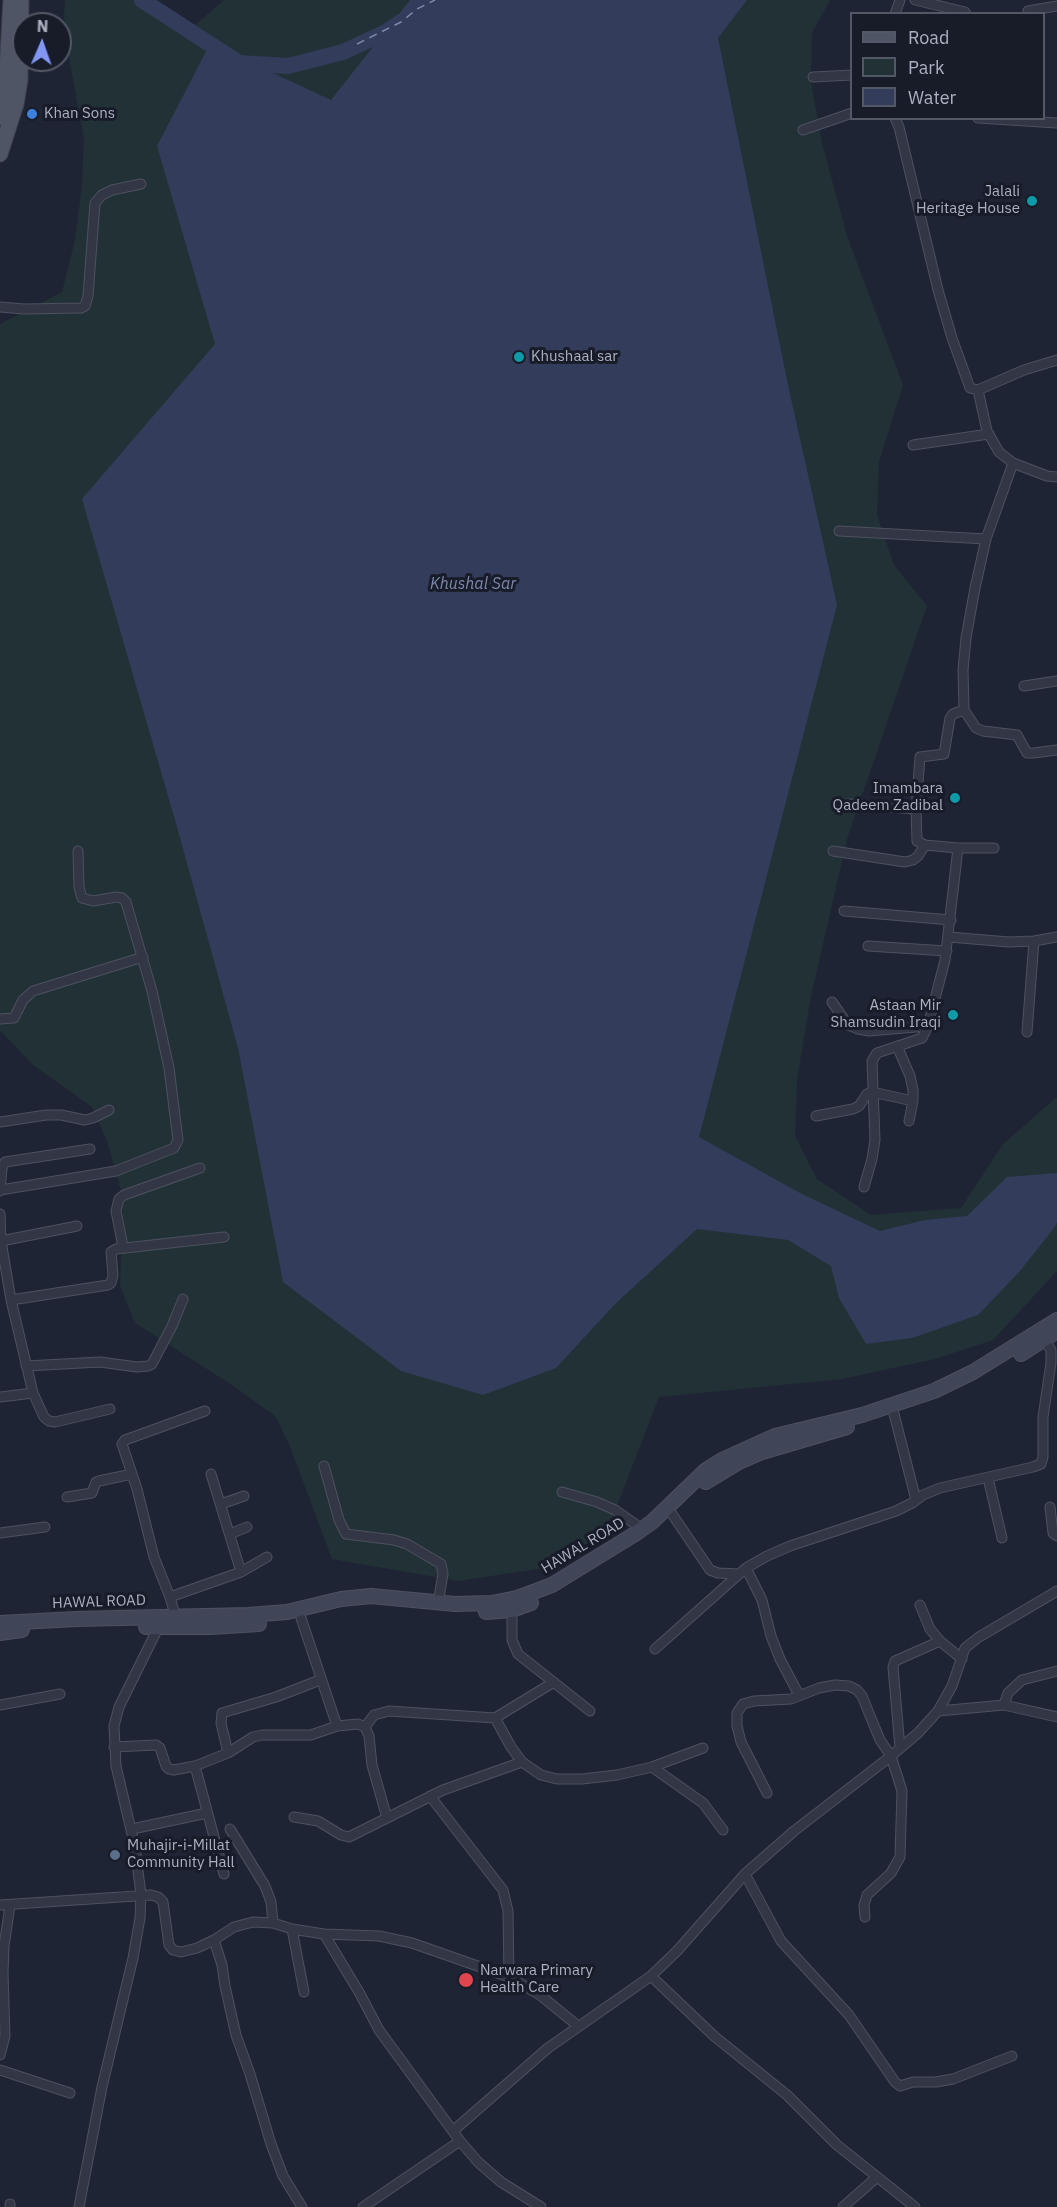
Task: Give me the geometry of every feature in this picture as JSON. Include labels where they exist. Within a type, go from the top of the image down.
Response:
[{"type":"main road","points":[[0,117],[6,89],[11,0]]},
{"type":"main road","points":[[0,154],[16,104],[20,80],[21,0]]},
{"type":"main road","name":"HAWAL ROAD","points":[[1048,1344],[1057,1320]]},
{"type":"main road","name":"HAWAL ROAD","points":[[0,1633],[25,1630],[159,1626],[177,1622],[287,1612],[354,1597],[387,1597],[438,1603],[512,1604],[547,1596],[621,1553],[714,1475],[739,1461],[893,1410],[918,1407],[1048,1344],[1057,1330]]},
{"type":"main road","name":"HAWAL ROAD","points":[[0,1623],[261,1623],[301,1618],[323,1611],[362,1604],[392,1605],[455,1613],[491,1612],[552,1585],[667,1515]]},
{"type":"street","points":[[915,0],[965,12]]},
{"type":"street","points":[[1028,11],[1057,6]]},
{"type":"street","points":[[813,77],[850,75]]},
{"type":"street","points":[[803,130],[850,114]]},
{"type":"street","points":[[896,120],[922,230],[952,338],[970,388],[978,390],[1024,370],[1057,360]]},
{"type":"street","points":[[1010,120],[1057,123]]},
{"type":"street","points":[[0,307],[24,309],[81,308],[85,306],[88,296],[95,203],[111,190],[121,186],[141,184]]},
{"type":"street","points":[[978,390],[988,434],[999,452],[1013,463],[1047,476],[1057,477]]},
{"type":"street","points":[[913,445],[988,434]]},
{"type":"street","points":[[1013,463],[986,539],[966,638],[963,670],[964,710],[976,728],[1017,735],[1028,753],[1057,750]]},
{"type":"street","points":[[839,531],[986,539]]},
{"type":"street","points":[[1024,686],[1057,681]]},
{"type":"street","points":[[964,710],[952,714],[950,718],[944,754],[920,757],[916,809],[917,841],[925,845],[994,848]]},
{"type":"street","points":[[848,804],[916,809]]},
{"type":"street","points":[[833,851],[905,862],[918,856],[925,845]]},
{"type":"street","points":[[864,1187],[875,1140],[872,1092],[873,1056],[922,1038],[928,1026],[947,951],[958,848]]},
{"type":"street","points":[[78,851],[79,887],[82,898],[93,901],[116,897],[126,902],[143,957],[171,1076],[177,1115],[177,1145],[116,1171],[0,1190],[2,1168],[5,1162],[90,1149]]},
{"type":"street","points":[[844,911],[951,920]]},
{"type":"street","points":[[949,937],[1009,942],[1057,937]]},
{"type":"street","points":[[1027,1032],[1035,941]]},
{"type":"street","points":[[868,946],[947,951]]},
{"type":"street","points":[[0,1018],[14,1017],[23,1000],[33,992],[143,957]]},
{"type":"street","points":[[832,1002],[848,1025],[858,1029],[928,1026]]},
{"type":"street","points":[[897,1046],[910,1076],[914,1101],[909,1121]]},
{"type":"street","points":[[816,1116],[853,1109],[859,1106],[867,1094],[872,1092],[914,1101]]},
{"type":"street","points":[[0,1122],[46,1115],[85,1119],[93,1118],[109,1110]]},
{"type":"street","points":[[123,1247],[116,1211],[118,1199],[200,1168]]},
{"type":"street","points":[[0,1215],[11,1300],[33,1393],[44,1417],[55,1422],[110,1409]]},
{"type":"street","points":[[2,1241],[77,1226]]},
{"type":"street","points":[[11,1300],[108,1285],[113,1275],[111,1252],[123,1247],[224,1237]]},
{"type":"street","points":[[26,1366],[100,1362],[137,1367],[148,1366],[152,1364],[172,1326],[183,1299]]},
{"type":"street","points":[[655,1649],[742,1571],[790,1546],[896,1511],[940,1488],[1041,1464],[1048,1344]]},
{"type":"street","points":[[0,1397],[33,1393]]},
{"type":"street","points":[[893,1410],[916,1500]]},
{"type":"street","points":[[177,1622],[154,1557],[122,1444],[125,1440],[205,1411]]},
{"type":"street","points":[[324,1466],[342,1528],[346,1534],[394,1540],[407,1544],[441,1564],[443,1574],[438,1603]]},
{"type":"street","points":[[67,1497],[92,1493],[96,1482],[132,1474]]},
{"type":"street","points":[[211,1474],[241,1572]]},
{"type":"street","points":[[988,1478],[1002,1538]]},
{"type":"street","points":[[562,1492],[615,1510],[642,1529]]},
{"type":"street","points":[[221,1504],[244,1496]]},
{"type":"street","points":[[1050,1507],[1053,1533],[1057,1536]]},
{"type":"street","points":[[667,1515],[710,1570],[718,1573],[742,1571]]},
{"type":"street","points":[[0,1533],[45,1527]]},
{"type":"street","points":[[230,1534],[247,1527]]},
{"type":"street","points":[[170,1597],[241,1572],[267,1557]]},
{"type":"street","points":[[742,1571],[762,1600],[771,1636],[799,1695]]},
{"type":"street","points":[[453,2131],[540,2055],[651,1976],[677,1951],[745,1875],[794,1831],[918,1733],[938,1711],[952,1686],[965,1648],[979,1637],[1057,1591]]},
{"type":"street","points":[[512,1604],[512,1640],[518,1654],[590,1711]]},
{"type":"street","points":[[920,1605],[930,1629],[940,1641],[962,1659]]},
{"type":"street","points":[[301,1618],[337,1726]]},
{"type":"street","points":[[79,2207],[102,2087],[133,1958],[140,1918],[141,1895],[132,1829],[116,1766],[114,1726],[119,1707],[159,1626]]},
{"type":"street","points":[[900,1748],[893,1667],[895,1661],[940,1641]]},
{"type":"street","points":[[1004,1705],[1008,1693],[1015,1684],[1034,1676],[1057,1671]]},
{"type":"street","points":[[228,1753],[221,1723],[222,1713],[276,1697],[320,1680]]},
{"type":"street","points":[[365,1727],[374,1715],[389,1711],[495,1718],[554,1682]]},
{"type":"street","points":[[767,1792],[741,1742],[737,1713],[743,1704],[754,1701],[778,1701],[835,1685],[849,1686],[857,1690],[862,1696],[880,1740],[891,1756],[902,1791],[900,1857],[891,1872],[867,1895],[864,1905],[865,1917]]},
{"type":"street","points":[[0,1706],[60,1694]]},
{"type":"street","points":[[938,1711],[1004,1705],[1057,1717]]},
{"type":"street","points":[[495,1718],[511,1748],[522,1762],[541,1775],[557,1779],[617,1775],[652,1767],[703,1748]]},
{"type":"street","points":[[114,1747],[156,1745],[160,1748],[169,1769],[195,1766],[228,1753],[253,1737],[262,1735],[311,1735],[350,1723],[365,1727]]},
{"type":"street","points":[[365,1727],[369,1736],[374,1774],[387,1818]]},
{"type":"street","points":[[294,1817],[318,1821],[341,1835],[349,1837],[430,1796],[522,1762]]},
{"type":"street","points":[[195,1766],[224,1874]]},
{"type":"street","points":[[652,1767],[703,1803],[723,1830]]},
{"type":"street","points":[[430,1796],[503,1890],[508,1911],[509,1977]]},
{"type":"street","points":[[132,1829],[207,1813]]},
{"type":"street","points":[[230,1829],[265,1886],[271,1902],[273,1923]]},
{"type":"street","points":[[745,1875],[781,1941],[849,2015],[895,2082],[900,2085],[952,2079],[1011,2056]]},
{"type":"street","points":[[0,2055],[5,2036],[6,2015],[3,1973],[5,1905],[141,1895],[158,1897],[163,1902],[167,1937],[173,1950],[181,1952],[197,1948],[234,1927],[253,1922],[273,1923],[292,1929],[324,1934],[379,1936],[412,1943],[509,1977],[540,1995],[578,2026]]},
{"type":"street","points":[[292,1929],[304,1992]]},
{"type":"street","points":[[324,1934],[379,2030],[460,2141],[478,2162],[501,2182],[541,2207]]},
{"type":"street","points":[[214,1940],[222,1965],[236,2035],[271,2144],[283,2176],[302,2207]]},
{"type":"street","points":[[651,1976],[714,2036],[787,2095],[837,2145],[915,2207]]},
{"type":"street","points":[[0,2070],[70,2092]]},
{"type":"street","points":[[363,2207],[460,2141]]},
{"type":"street","points":[[843,2207],[876,2178]]},
{"type":"green space","name":"Khushal Sar","points":[[65,0],[138,0],[185,34],[224,0],[830,0],[812,33],[811,82],[822,143],[847,236],[903,385],[879,462],[877,515],[894,565],[927,606],[847,839],[810,1001],[797,1079],[795,1136],[817,1179],[871,1215],[961,1208],[1003,1144],[1057,1097],[1057,1271],[993,1340],[935,1359],[842,1379],[659,1397],[610,1524],[558,1566],[458,1581],[332,1559],[291,1449],[276,1417],[235,1387],[135,1323],[120,1286],[123,1197],[107,1141],[92,1107],[33,1065],[0,1030],[0,324],[62,292],[75,240],[82,185],[84,138],[72,72],[72,12],[64,12]]},
{"type":"water","name":"Khushal Sar","points":[[410,0],[747,0],[718,38],[788,385],[837,605],[699,1137],[800,1193],[880,1231],[925,1220],[967,1216],[1007,1177],[1057,1173],[1057,1222],[1054,1228],[1020,1271],[978,1315],[912,1338],[866,1344],[839,1298],[831,1266],[788,1240],[697,1229],[616,1303],[556,1368],[483,1395],[401,1371],[283,1282],[238,1048],[82,499],[215,344],[157,146],[210,44],[331,100]]},
{"type":"waterway","points":[[142,0],[239,63],[288,66],[343,52],[386,32],[401,22]]},
{"type":"ferry route","points":[[357,44],[401,22],[417,9],[435,0]]},
{"type":"place","name":"Khan Sons","points":[[32,114]]},
{"type":"place","name":"Jalali Heritage House","points":[[1032,201]]},
{"type":"place","name":"Khushaal sar","points":[[519,357]]},
{"type":"place","name":"Imambara Qadeem Zadibal","points":[[955,798]]},
{"type":"place","name":"Astaan Mir Shamsudin Iraqi","points":[[953,1015]]},
{"type":"place","name":"Muhajir-i-Millat Community Hall","points":[[115,1855]]},
{"type":"place","name":"Narwara Primary Health Care","points":[[466,1980]]}]
